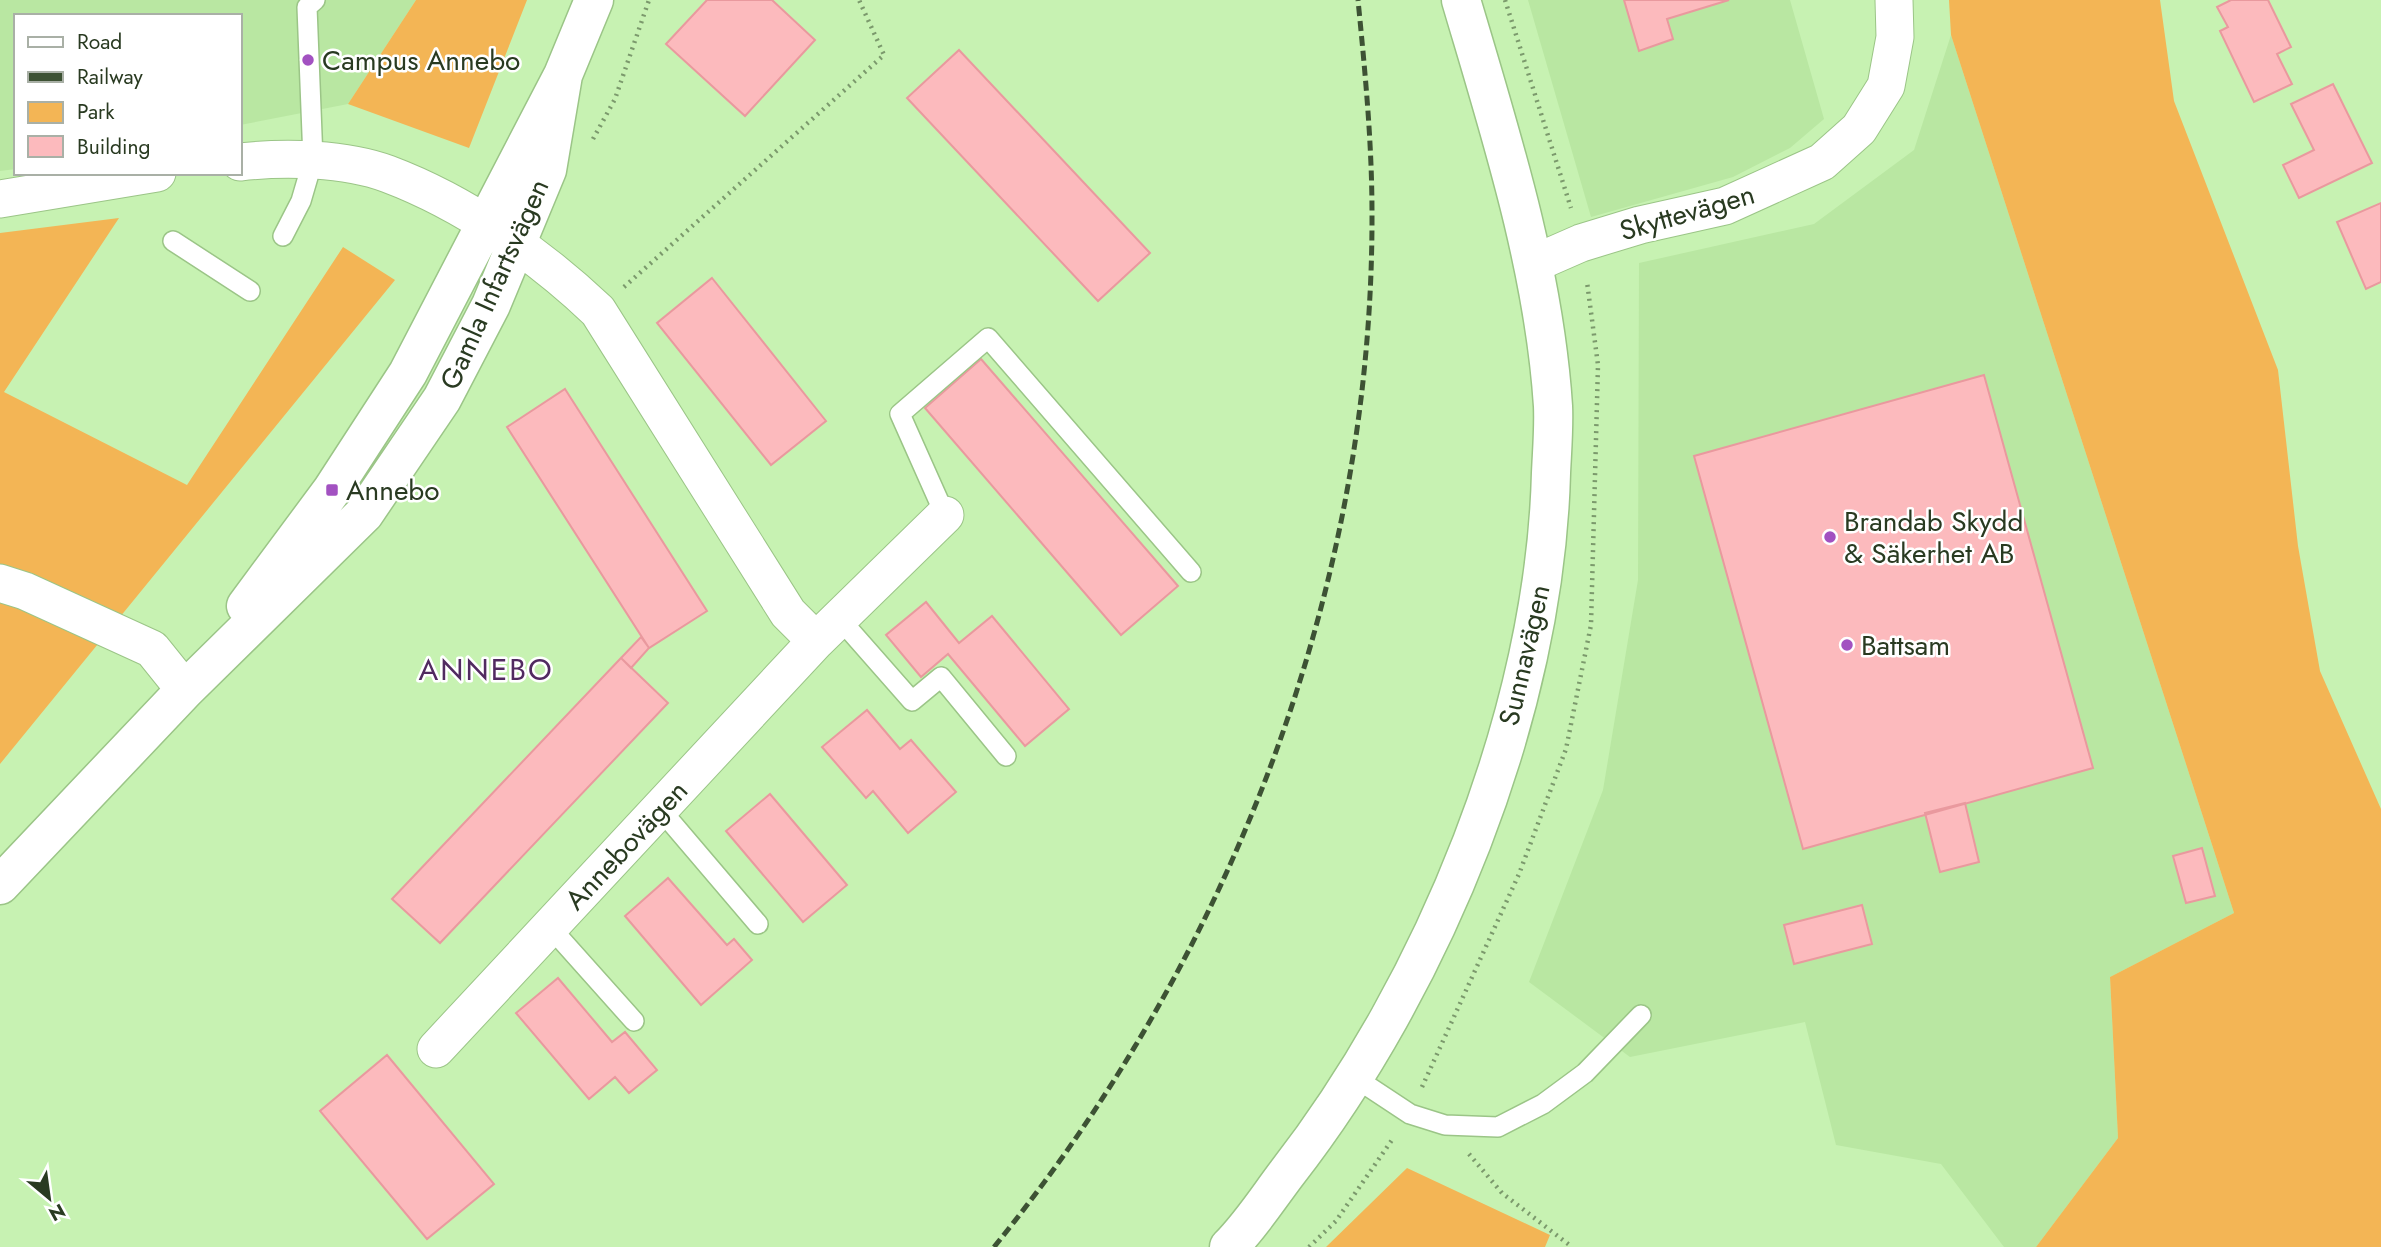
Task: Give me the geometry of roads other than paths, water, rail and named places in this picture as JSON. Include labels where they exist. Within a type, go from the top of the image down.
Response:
[{"type":"street","name":"Gamla Infartsvägen","points":[[185,690],[368,436],[408,373],[563,75],[594,0]]},
{"type":"street","name":"Sunnavägen","points":[[1229,1247],[1306,1149],[1374,1048],[1438,921],[1484,811],[1525,671],[1550,539],[1553,407],[1533,264],[1461,0]]},
{"type":"street","name":"Skyttevägen","points":[[1533,264],[1581,243],[1640,225],[1724,206],[1822,162],[1859,129],[1886,86],[1895,37],[1894,0]]},
{"type":"street","name":"Gamla Infartsvägen","points":[[0,885],[185,690],[364,514],[442,399],[517,247],[547,170],[563,75]]},
{"type":"street","points":[[242,162],[313,160],[386,173],[443,199],[556,272],[598,311],[788,613],[828,629]]},
{"type":"street","points":[[0,200],[145,175]]},
{"type":"street","name":"Annebovägen","points":[[436,1049],[828,629],[945,515]]},
{"type":"street","points":[[0,583],[25,591],[152,649],[185,690]]},
{"type":"lane","points":[[283,236],[301,201],[313,160],[307,7],[314,0]]},
{"type":"lane","points":[[173,242],[250,291]]},
{"type":"lane","points":[[945,515],[900,414],[988,338],[1191,572]]},
{"type":"lane","points":[[828,629],[912,701],[941,677],[1006,756]]},
{"type":"lane","points":[[660,808],[758,924]]},
{"type":"lane","points":[[550,927],[634,1021]]},
{"type":"lane","points":[[1354,1077],[1410,1114],[1444,1125],[1498,1127],[1543,1104],[1585,1073],[1642,1015]]},
{"type":"railway","points":[[994,1247],[1078,1135],[1153,1016],[1218,892],[1272,763],[1315,630],[1347,493],[1366,354],[1372,187],[1358,0]]},
{"type":"place","name":"Campus Annebo","points":[[308,60]]},
{"type":"place","name":"Annebo","points":[[332,490]]},
{"type":"place","name":"Brandab Skydd & Säkerhet AB","points":[[1830,537]]},
{"type":"place","name":"Battsam","points":[[1847,645]]},
{"type":"district","name":"ANNEBO","points":[[486,670]]}]
